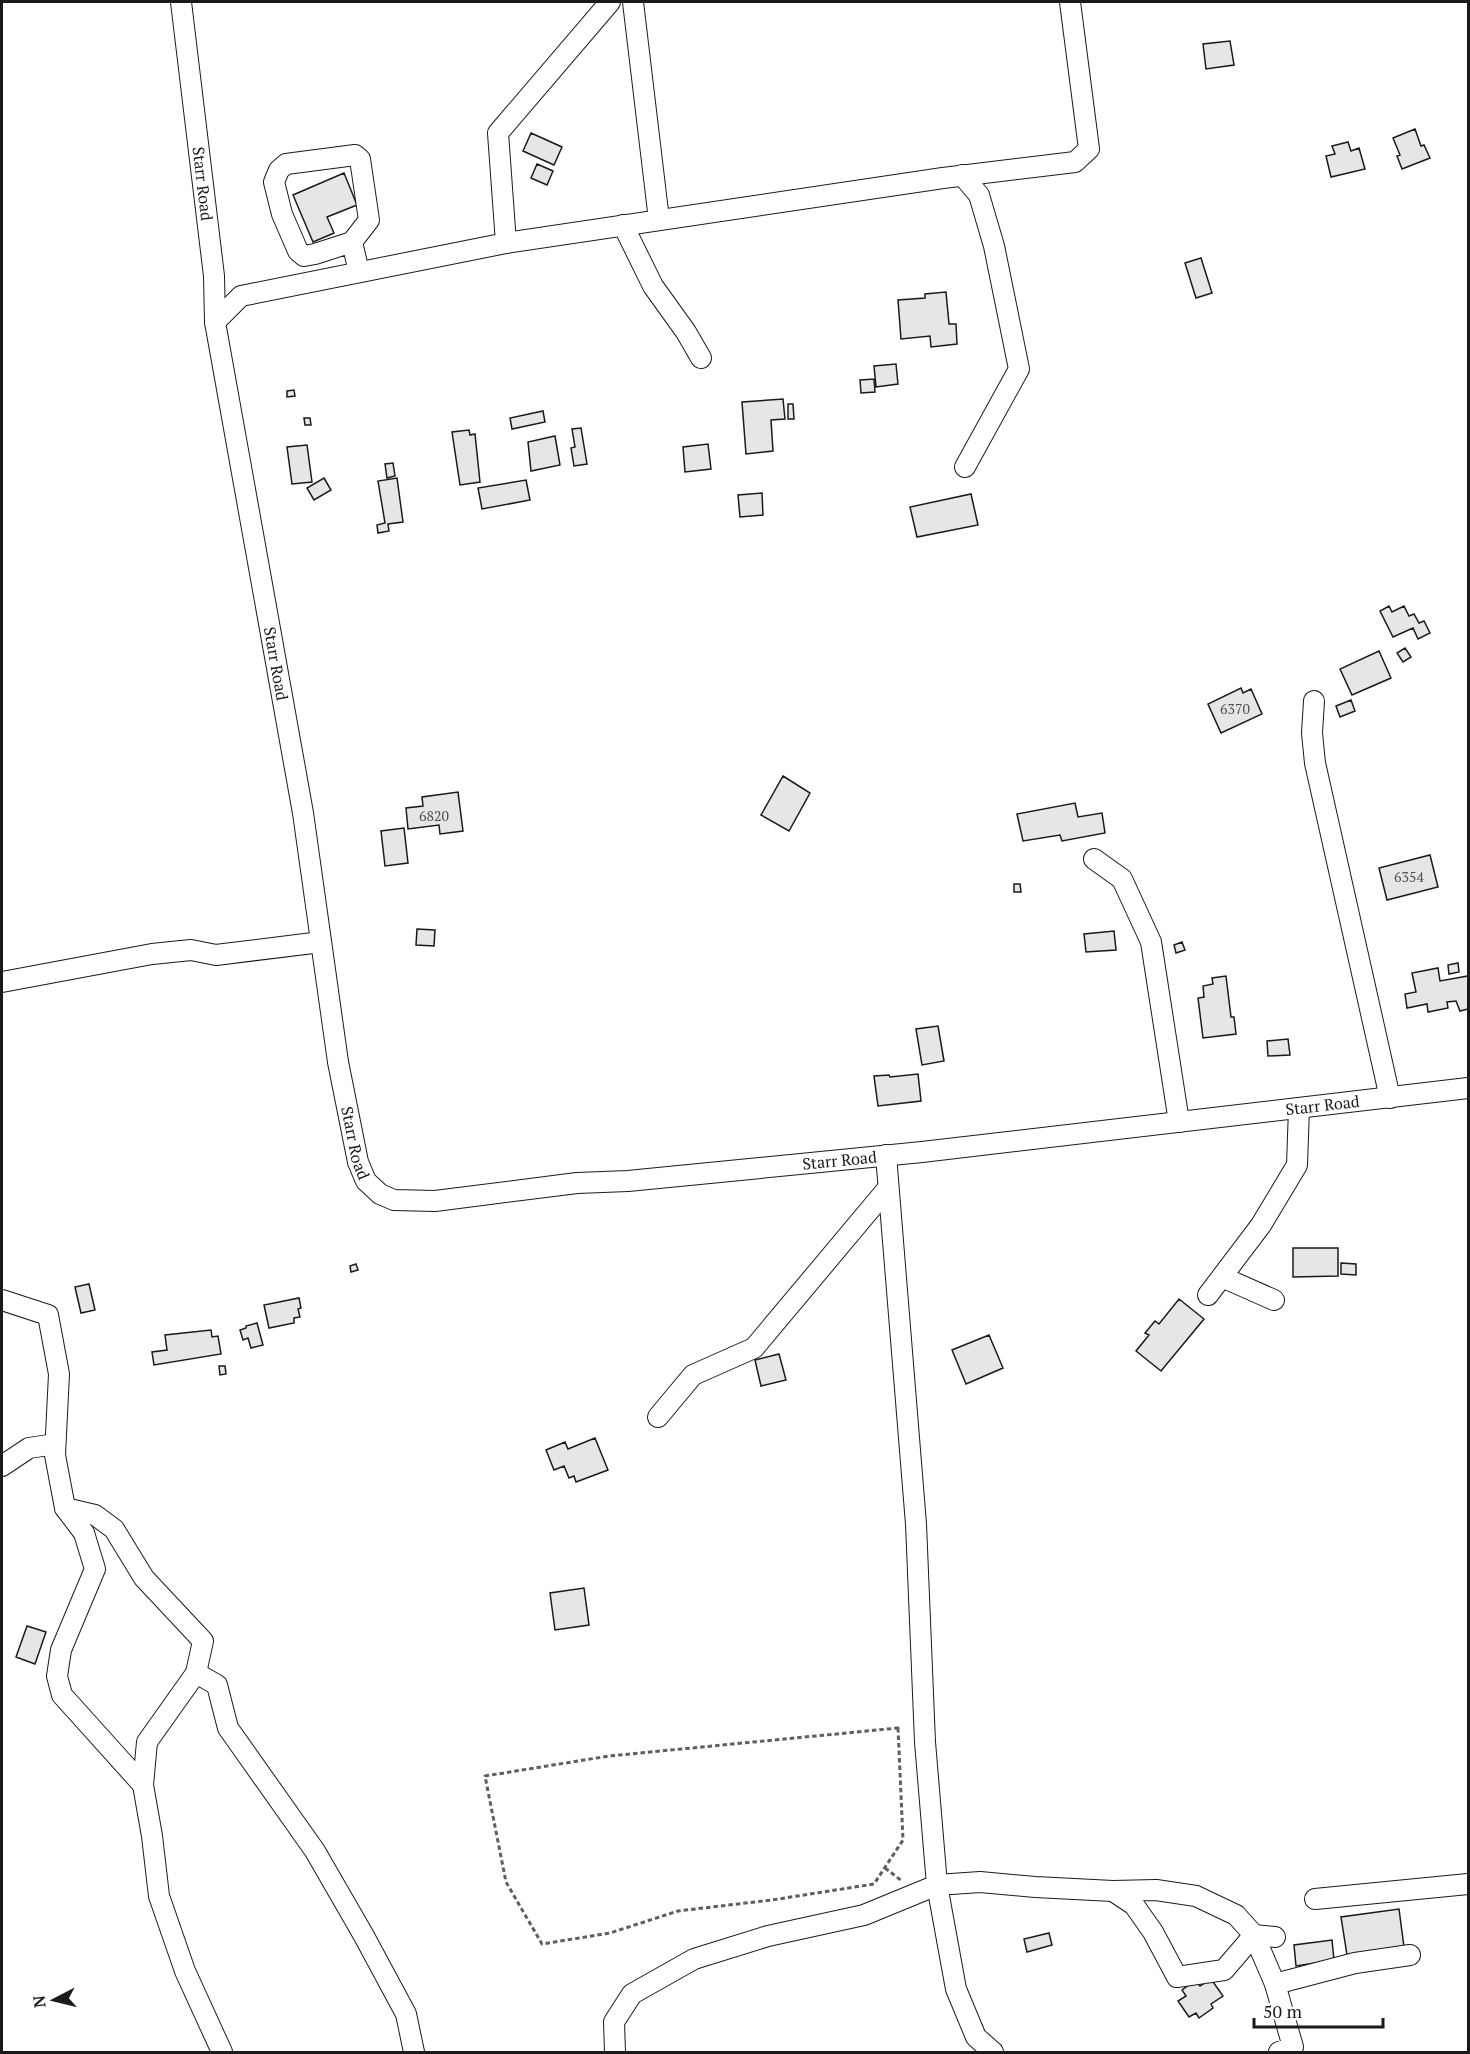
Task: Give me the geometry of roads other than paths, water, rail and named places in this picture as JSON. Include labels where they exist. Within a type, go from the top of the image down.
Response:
[{"type":"street","name":"Starr Road","points":[[181,2],[214,276],[215,322],[303,813],[338,1062],[358,1162],[366,1181],[380,1194],[393,1200],[435,1201],[577,1183],[628,1181],[886,1155],[1468,1088]]},
{"type":"street","points":[[506,243],[498,134],[610,2]]},
{"type":"street","points":[[633,2],[659,220]]},
{"type":"street","points":[[215,322],[241,296],[506,243],[962,175],[1075,162],[1089,149],[1070,2]]},
{"type":"street","points":[[358,156],[369,220],[352,242],[304,256],[298,251],[282,214],[274,182],[279,170],[286,164],[358,156]]},
{"type":"street","points":[[962,175],[979,195],[996,256],[1019,369],[965,466]]},
{"type":"street","points":[[623,225],[653,286],[687,332],[701,358]]},
{"type":"street","points":[[352,242],[359,272]]},
{"type":"street","points":[[1314,701],[1312,734],[1315,763],[1390,1098]]},
{"type":"street","points":[[1095,859],[1122,879],[1151,942],[1179,1122]]},
{"type":"street","points":[[2,982],[152,954],[191,950],[216,955],[321,942]]},
{"type":"street","points":[[1208,1295],[1261,1225],[1297,1165],[1299,1108]]},
{"type":"street","points":[[886,1155],[916,1524],[925,1742],[937,1885],[956,1989],[976,2037],[993,2052]]},
{"type":"street","points":[[658,1417],[693,1375],[754,1348],[888,1188]]},
{"type":"street","points":[[1222,1277],[1274,1300]]},
{"type":"street","points":[[2,1299],[48,1316],[59,1374],[55,1455],[65,1508],[84,1533],[95,1569],[61,1650],[57,1676],[62,1695],[143,1785]]},
{"type":"street","points":[[2,1466],[29,1448],[55,1444]]},
{"type":"street","points":[[65,1508],[95,1515],[114,1529],[144,1578],[203,1641],[196,1673],[147,1742],[143,1785],[159,1896],[185,1971],[222,2052]]},
{"type":"street","points":[[196,1673],[217,1685],[228,1728],[315,1851],[364,1936],[406,2014],[414,2052]]},
{"type":"street","points":[[615,2052],[614,2022],[632,1994],[694,1959],[768,1936],[864,1915],[937,1885],[980,1882],[1035,1887],[1156,1890],[1196,1896],[1236,1915],[1254,1935],[1275,1984],[1293,2047],[1279,2052]]},
{"type":"street","points":[[1315,1899],[1468,1884]]},
{"type":"street","points":[[1113,1890],[1134,1905],[1153,1932],[1177,1977],[1224,1970],[1254,1935]]},
{"type":"street","points":[[1254,1935],[1275,1936]]},
{"type":"street","points":[[1275,1984],[1355,1963],[1410,1956]]}]
